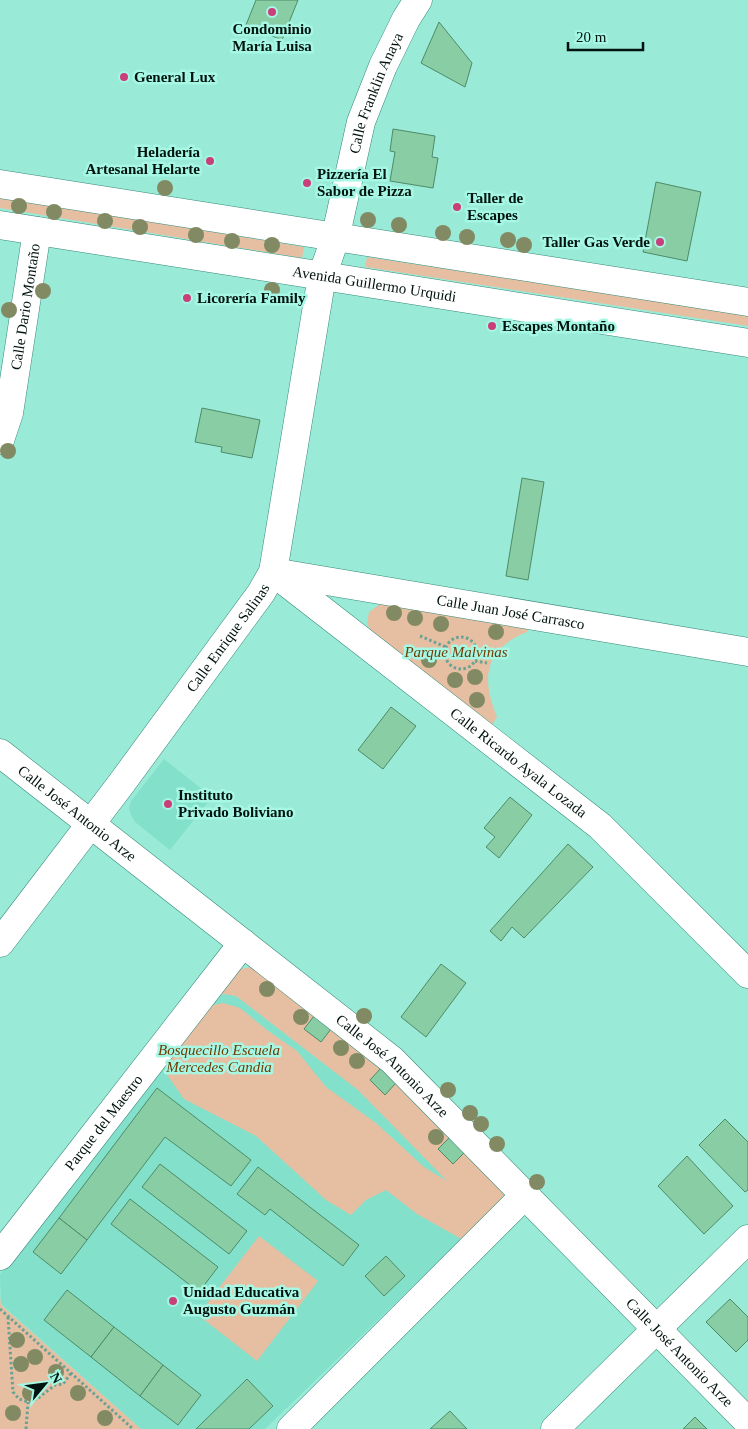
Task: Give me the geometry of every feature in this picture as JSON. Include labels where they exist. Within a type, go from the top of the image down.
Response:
[{"type":"street","name":"Calle Franklin Anaya","points":[[322,276],[335,239],[361,122],[383,66],[406,19],[418,0]]},
{"type":"street","points":[[0,184],[335,239],[748,302]]},
{"type":"street","name":"Avenida Guillermo Urquidi","points":[[0,225],[748,343]]},
{"type":"street","name":"Calle Dario Montaño","points":[[0,440],[9,413],[37,231]]},
{"type":"street","name":"Calle Enrique Salinas","points":[[0,942],[261,594],[273,572],[322,276]]},
{"type":"street","name":"Calle Juan José Carrasco","points":[[273,572],[748,652]]},
{"type":"street","name":"Calle Ricardo Ayala Lozada","points":[[273,572],[600,826],[748,974]]},
{"type":"street","points":[[365,642],[356,616],[360,606],[368,597],[379,591]]},
{"type":"street","name":"Calle José Antonio Arze","points":[[0,753],[392,1060],[526,1194],[748,1422]]},
{"type":"street","name":"Parque del Maestro","points":[[0,1256],[243,943]]},
{"type":"street","points":[[290,1429],[526,1194]]},
{"type":"street","points":[[554,1429],[748,1239]]},
{"type":"path","points":[[420,636],[446,647]]},
{"type":"path","points":[[475,661],[477,650],[468,638],[453,639],[446,647],[446,658],[452,666],[462,669],[475,661],[487,663]]},
{"type":"path","points":[[0,1309],[133,1429]]},
{"type":"path","points":[[8,1316],[13,1392],[19,1399],[28,1402],[37,1399],[55,1385],[63,1384],[71,1373]]},
{"type":"path","points":[[26,1429],[28,1402]]},
{"type":"shaded area","name":"Instituto Privado Boliviano","points":[[164,759],[212,797],[170,850],[135,822],[129,807],[131,801]]},
{"type":"shaded area","points":[[225,994],[236,996],[359,1090],[474,1208],[475,1226],[265,1429],[141,1429],[1,1304],[0,1274],[212,997]]},
{"type":"green space","points":[[0,197],[304,247],[302,258],[0,208]]},
{"type":"green space","points":[[367,257],[748,315],[748,326],[365,267]]},
{"type":"green space","name":"Parque Malvinas","points":[[383,602],[527,626],[527,632],[502,647],[494,656],[490,666],[488,677],[489,690],[497,717],[492,725],[372,634],[367,623],[369,612]]},
{"type":"green space","name":"Bosquecillo Escuela Mercedes Candia","points":[[250,967],[262,969],[374,1055],[507,1188],[507,1200],[481,1250],[417,1214],[386,1190],[366,1200],[351,1215],[326,1200],[256,1136],[184,1099],[167,1075],[159,1040],[184,1011],[223,1003],[240,1008],[297,1051],[326,1087],[376,1123],[424,1167],[447,1181],[358,1090],[236,996],[225,994],[212,997],[237,970]]},
{"type":"green space","points":[[259,1236],[318,1281],[257,1361],[198,1315]]},
{"type":"green space","points":[[0,1296],[1,1305],[141,1429],[0,1429]]},
{"type":"building","name":"Condominio María Luisa","points":[[256,0],[298,0],[282,40],[246,25]]},
{"type":"building","points":[[439,22],[472,63],[465,87],[421,63]]},
{"type":"building","points":[[393,129],[435,136],[432,157],[438,158],[433,188],[390,181],[395,152],[390,151]]},
{"type":"building","points":[[656,182],[701,192],[687,261],[643,252]]},
{"type":"building","points":[[202,408],[260,420],[252,458],[221,452],[222,447],[195,442]]},
{"type":"building","points":[[522,478],[544,482],[528,580],[506,576]]},
{"type":"building","points":[[391,707],[416,726],[383,769],[358,750]]},
{"type":"building","points":[[510,797],[532,815],[499,858],[486,847],[495,837],[484,828]]},
{"type":"building","points":[[568,844],[593,867],[524,938],[512,927],[501,941],[490,931]]},
{"type":"building","points":[[441,964],[466,983],[426,1037],[401,1017]]},
{"type":"building","points":[[314,1016],[331,1029],[321,1042],[304,1029]]},
{"type":"building","points":[[381,1068],[396,1083],[385,1095],[370,1080]]},
{"type":"building","points":[[157,1088],[251,1160],[231,1186],[165,1137],[87,1240],[59,1218]]},
{"type":"building","points":[[725,1119],[748,1142],[748,1190],[745,1192],[699,1145]]},
{"type":"building","points":[[450,1137],[465,1152],[453,1164],[438,1149]]},
{"type":"building","points":[[687,1156],[733,1206],[704,1234],[658,1186]]},
{"type":"building","points":[[160,1164],[247,1231],[229,1254],[142,1187]]},
{"type":"building","points":[[258,1167],[359,1245],[343,1266],[270,1209],[265,1215],[237,1194]]},
{"type":"building","points":[[130,1199],[218,1267],[199,1292],[111,1224]]},
{"type":"building","points":[[59,1218],[87,1240],[61,1274],[33,1252]]},
{"type":"building","points":[[386,1256],[405,1276],[384,1296],[365,1276]]},
{"type":"building","points":[[67,1290],[114,1327],[91,1357],[44,1320]]},
{"type":"building","points":[[730,1299],[748,1317],[748,1340],[736,1352],[706,1322]]},
{"type":"building","points":[[114,1327],[163,1365],[140,1396],[91,1357]]},
{"type":"building","points":[[163,1365],[201,1395],[178,1425],[140,1396]]},
{"type":"building","points":[[247,1379],[273,1406],[249,1429],[196,1429]]},
{"type":"building","points":[[450,1411],[467,1429],[430,1429]]},
{"type":"building","points":[[695,1417],[707,1429],[683,1429]]},
{"type":"place","name":"Condominio María Luisa","points":[[272,12]]},
{"type":"place","name":"General Lux","points":[[124,77]]},
{"type":"place","name":"Heladería Artesanal Helarte","points":[[210,161]]},
{"type":"place","name":"Pizzería El Sabor de Pizza","points":[[307,183]]},
{"type":"place","name":"Taller de Escapes","points":[[457,207]]},
{"type":"place","name":"Taller Gas Verde","points":[[660,242]]},
{"type":"place","name":"Licorería Family","points":[[187,298]]},
{"type":"place","name":"Escapes Montaño","points":[[492,326]]},
{"type":"place","name":"Instituto Privado Boliviano","points":[[168,804]]},
{"type":"place","name":"Unidad Educativa Augusto Guzmán","points":[[173,1301]]}]
